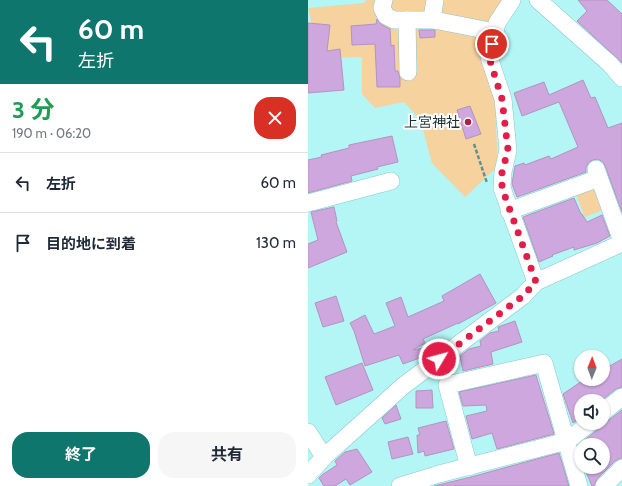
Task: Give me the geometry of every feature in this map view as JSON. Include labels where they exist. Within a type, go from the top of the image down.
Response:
[{"type":"street","points":[[384,0],[382,8],[386,16],[394,20],[434,20],[495,32]]},
{"type":"street","points":[[434,20],[433,12],[435,0]]},
{"type":"street","points":[[512,0],[497,23],[489,57],[502,99],[508,150],[502,172],[502,188],[509,211],[536,282]]},
{"type":"street","points":[[538,0],[610,64],[622,78]]},
{"type":"street","points":[[407,20],[408,72]]},
{"type":"street","points":[[308,475],[324,457],[403,386],[523,296],[536,282],[622,242],[597,174],[509,211]]},
{"type":"street","points":[[308,203],[391,181]]},
{"type":"street","points":[[469,467],[447,385],[544,363],[579,486]]},
{"type":"street","points":[[610,406],[622,397]]},
{"type":"street","points":[[400,486],[439,474],[567,441],[581,430]]},
{"type":"street","points":[[308,432],[324,457]]},
{"type":"street","points":[[604,486],[622,468]]},
{"type":"shaded area","points":[[366,0],[505,0],[491,21],[498,166],[465,197],[432,163],[420,119],[404,102],[375,108],[362,94],[362,57],[320,58],[308,8],[364,3]]},
{"type":"shaded area","points":[[597,184],[606,209],[585,217],[575,192]]},
{"type":"building","points":[[578,0],[607,0],[622,14],[622,63],[577,21],[587,11]]},
{"type":"building","points":[[377,19],[382,25],[390,29],[391,46],[394,45],[395,71],[398,71],[400,87],[377,87],[375,44],[352,45],[351,26],[376,24]]},
{"type":"building","points":[[308,23],[330,25],[327,51],[340,49],[344,90],[308,93]]},
{"type":"building","points":[[419,30],[435,30],[435,37],[420,38]]},
{"type":"building","points":[[583,80],[591,98],[595,97],[608,128],[622,123],[622,212],[605,166],[603,162],[598,159],[589,162],[586,167],[586,172],[517,197],[512,184],[515,166],[524,163],[525,165],[549,156],[551,159],[578,147],[559,102],[522,116],[514,93],[544,82],[549,95]]},
{"type":"building","points":[[470,106],[481,134],[466,139],[457,110]]},
{"type":"building","points":[[392,136],[398,162],[377,167],[378,169],[351,176],[352,181],[308,193],[308,160],[349,148],[349,145]]},
{"type":"building","points":[[574,198],[581,214],[587,222],[602,215],[610,236],[597,243],[574,250],[574,247],[552,255],[553,256],[539,262],[523,217]]},
{"type":"building","points":[[334,207],[336,222],[347,252],[308,268],[308,244],[318,240],[311,212]]},
{"type":"building","points":[[480,274],[496,303],[458,324],[423,339],[425,343],[413,350],[439,345],[428,355],[403,364],[399,355],[365,366],[350,323],[365,315],[374,334],[395,326],[386,303],[401,297],[408,317],[444,301],[442,296]]},
{"type":"building","points":[[336,296],[344,321],[323,327],[315,303]]},
{"type":"building","points":[[515,321],[522,342],[491,352],[493,364],[463,371],[460,356],[469,349],[481,346],[480,341],[490,333],[499,331],[498,327]]},
{"type":"building","points":[[622,359],[622,387],[616,389],[610,394],[574,394],[573,423],[563,394],[575,386],[610,386],[610,366]]},
{"type":"building","points":[[362,363],[373,390],[336,405],[325,377]]},
{"type":"building","points":[[536,375],[554,434],[497,449],[492,433],[472,439],[466,416],[487,411],[486,405],[463,406],[459,392]]},
{"type":"building","points":[[432,390],[433,408],[416,408],[416,391]]},
{"type":"building","points":[[396,405],[401,419],[385,424],[382,418]]},
{"type":"building","points":[[622,410],[622,458],[615,461],[610,466],[610,438],[587,438],[597,430],[610,430],[610,419]]},
{"type":"building","points":[[446,421],[454,449],[425,456],[424,451],[418,453],[417,435],[420,435],[418,428]]},
{"type":"building","points":[[408,437],[413,454],[392,459],[388,442]]},
{"type":"building","points":[[357,449],[372,472],[350,485],[346,479],[335,486],[324,486],[319,478],[337,465],[335,461],[345,452]]},
{"type":"building","points":[[559,453],[569,486],[434,486],[471,477]]},
{"type":"building","points":[[587,474],[602,474],[597,479],[594,486],[592,486]]},
{"type":"place","name":"上宮神社","points":[[468,122]]},
{"type":"route","points":[[439,359],[523,296],[536,282],[509,211],[502,188],[502,172],[508,150],[502,99],[489,57],[492,44]]}]
